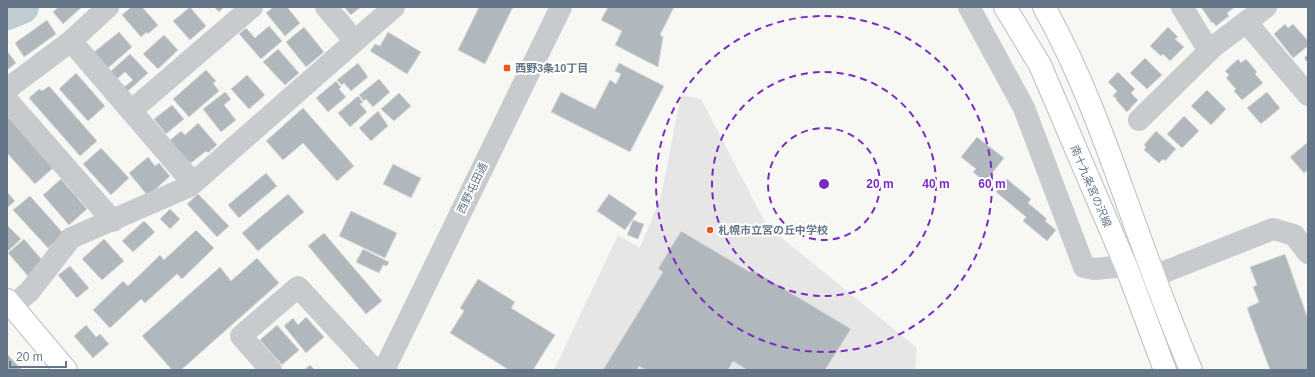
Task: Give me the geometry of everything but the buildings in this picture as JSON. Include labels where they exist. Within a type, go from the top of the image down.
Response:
[{"type":"main road","name":"南十九条宮の沢線","points":[[1005,7],[1040,65],[1126,266],[1165,370]]},
{"type":"main road","points":[[1044,7],[1060,35],[1105,141],[1154,276],[1191,370]]},
{"type":"main road","points":[[9,303],[66,370]]},
{"type":"street","points":[[7,89],[71,41],[108,7]]},
{"type":"street","points":[[131,111],[252,7]]},
{"type":"street","points":[[326,7],[355,41]]},
{"type":"street","points":[[9,303],[29,292],[71,238],[113,221],[193,183],[394,7]]},
{"type":"street","name":"西野屯田通","points":[[384,370],[561,7]]},
{"type":"street","points":[[969,7],[1024,108],[1084,267],[1094,269],[1126,266]]},
{"type":"street","points":[[1182,7],[1209,51]]},
{"type":"street","points":[[1139,120],[1209,51],[1266,7]]},
{"type":"street","points":[[1246,22],[1308,96]]},
{"type":"street","points":[[71,41],[193,183]]},
{"type":"street","points":[[7,100],[113,221]]},
{"type":"street","points":[[1154,276],[1273,229],[1294,235],[1308,253]]},
{"type":"street","points":[[272,370],[241,336],[298,287],[375,370]]},
{"type":"shaded area","name":"札幌市立宮の丘中学校","points":[[681,95],[701,99],[767,226],[917,348],[915,370],[554,370],[618,235],[640,248],[661,196]]},
{"type":"waterway","points":[[7,13],[22,7]]},
{"type":"place","name":"西野3条10丁目","points":[[507,68]]},
{"type":"place","name":"札幌市立宮の丘中学校","points":[[710,230]]}]
